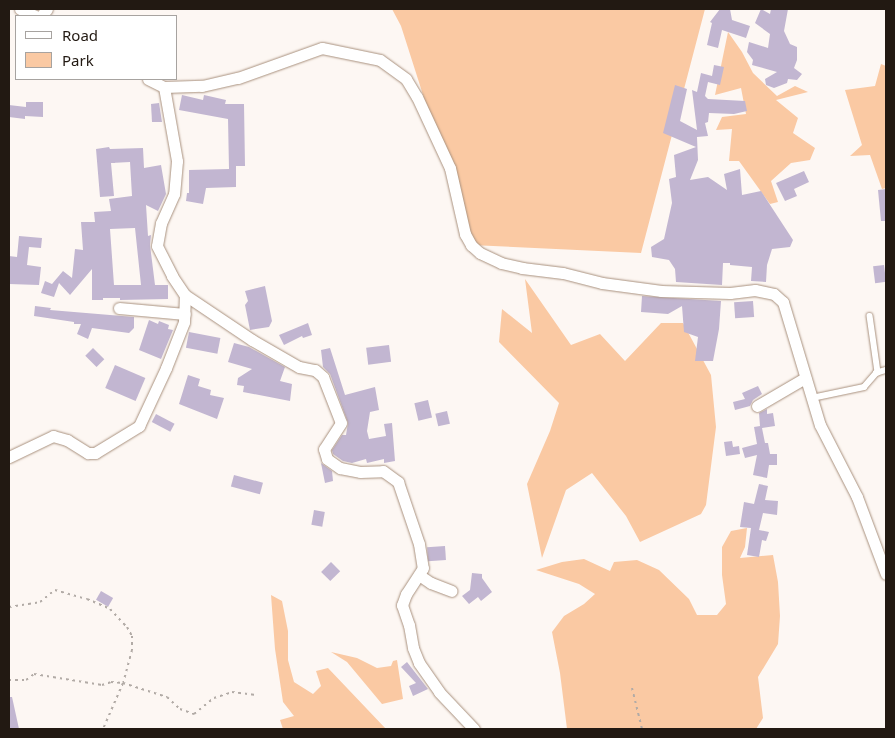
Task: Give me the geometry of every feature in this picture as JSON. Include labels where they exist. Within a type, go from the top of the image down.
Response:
[{"type":"street","points":[[20,9],[34,15]]},
{"type":"street","points":[[150,80],[164,87],[202,86],[238,78],[322,48],[380,60],[406,79],[417,97],[450,168],[465,234],[471,245],[480,253],[501,263],[522,268],[563,272],[602,283],[661,291],[730,293],[755,290],[774,294],[783,302],[820,425],[857,497],[886,574]]},
{"type":"street","points":[[164,87],[178,161],[174,194],[161,223],[157,246],[172,276],[185,295],[252,340],[299,367],[315,370],[323,377],[341,423],[324,449],[327,459],[340,468],[360,472],[383,471],[398,482],[422,556],[423,568],[406,594],[402,605],[409,625],[413,648],[419,663],[439,692],[474,729]]},
{"type":"street","points":[[9,457],[53,436],[67,440],[88,453],[95,453],[140,426],[184,322],[185,295]]},
{"type":"street","points":[[119,308],[185,314]]},
{"type":"street","points":[[757,406],[805,378]]},
{"type":"street","points":[[419,575],[431,583],[442,585],[452,591]]},
{"type":"lane","points":[[870,316],[878,372]]},
{"type":"lane","points":[[811,398],[864,387],[878,372],[886,370]]},
{"type":"path","points":[[9,607],[40,602],[55,590],[88,599],[110,609],[132,636],[132,650],[123,683],[103,729]]},
{"type":"path","points":[[9,680],[26,680],[34,674],[102,685],[111,682],[123,683],[167,697],[180,709],[194,714],[214,698],[232,692],[257,695]]},
{"type":"path","points":[[632,688],[642,729]]},
{"type":"green space","points":[[392,9],[705,9],[641,253],[471,245],[401,26]]},
{"type":"green space","points":[[728,32],[742,52],[753,73],[777,96],[795,86],[808,92],[776,100],[798,118],[793,133],[815,148],[810,160],[791,163],[771,181],[778,202],[770,204],[739,161],[729,161],[732,129],[716,130],[722,117],[746,114],[741,88],[715,95]]},
{"type":"green space","points":[[881,64],[886,66],[886,188],[882,189],[870,155],[850,156],[862,145],[845,90],[875,86]]},
{"type":"green space","points":[[525,279],[571,345],[600,334],[625,361],[661,323],[683,323],[711,375],[716,427],[706,505],[701,514],[640,542],[626,516],[592,473],[566,490],[542,558],[527,484],[550,431],[559,403],[499,342],[502,309],[532,333]]},
{"type":"green space","points":[[747,528],[745,547],[740,558],[773,555],[778,582],[780,616],[778,644],[758,677],[763,718],[756,729],[567,729],[560,673],[552,632],[564,616],[584,604],[595,594],[579,584],[536,570],[562,562],[584,559],[610,571],[614,562],[637,560],[659,570],[689,599],[697,615],[717,615],[726,604],[722,575],[722,547],[731,531]]},
{"type":"green space","points":[[271,595],[282,601],[288,631],[288,660],[294,682],[313,694],[321,686],[316,671],[328,668],[386,729],[283,729],[280,720],[294,716],[283,702],[275,649]]},
{"type":"green space","points":[[331,652],[357,658],[377,668],[391,666],[393,661],[397,660],[403,699],[382,704],[347,662]]},
{"type":"building","points":[[720,9],[730,9],[732,20],[750,26],[746,38],[722,30],[718,48],[707,45],[712,23],[710,22]]},
{"type":"building","points":[[761,9],[770,14],[771,9],[788,9],[784,31],[790,44],[797,47],[797,60],[794,68],[802,74],[797,80],[788,79],[787,83],[774,88],[766,85],[765,79],[777,72],[752,65],[753,60],[747,52],[749,42],[768,48],[770,34],[755,23]]},
{"type":"building","points":[[714,65],[724,67],[720,85],[708,82],[705,96],[708,99],[745,101],[747,111],[734,114],[709,113],[708,122],[705,123],[708,136],[697,137],[698,160],[690,180],[708,177],[727,190],[724,174],[740,169],[742,195],[761,191],[793,240],[790,247],[772,249],[767,265],[766,282],[751,281],[752,267],[723,263],[722,285],[676,282],[675,269],[669,260],[652,257],[651,247],[664,239],[672,203],[669,179],[676,177],[674,155],[696,147],[663,133],[675,85],[687,89],[680,121],[697,130],[692,90],[697,92],[701,73],[712,76]]},
{"type":"building","points":[[182,95],[203,100],[204,95],[226,100],[225,104],[244,104],[245,166],[236,166],[236,187],[206,188],[203,204],[186,201],[187,193],[189,193],[189,170],[229,169],[228,119],[179,110]]},
{"type":"building","points":[[26,102],[43,102],[43,117],[25,116],[25,119],[9,117],[9,105],[26,107]]},
{"type":"building","points":[[159,103],[162,122],[152,122],[151,104]]},
{"type":"building","points":[[109,147],[110,149],[143,148],[144,168],[161,165],[166,194],[158,211],[146,205],[148,236],[151,235],[150,245],[155,285],[168,285],[168,299],[120,300],[120,298],[103,298],[103,300],[92,300],[92,269],[70,295],[59,283],[54,297],[41,293],[45,281],[52,284],[63,271],[72,278],[75,249],[83,250],[81,222],[95,222],[94,212],[111,211],[109,199],[132,196],[130,162],[111,163],[114,196],[100,197],[96,149]],"holes":[[[135,228],[141,285],[114,285],[110,229]]]},
{"type":"building","points":[[804,171],[809,182],[794,189],[797,196],[785,201],[776,183]]},
{"type":"building","points":[[886,189],[886,221],[881,221],[878,190]]},
{"type":"building","points":[[19,236],[42,238],[41,248],[29,247],[27,265],[41,267],[39,285],[9,284],[9,256],[17,257]]},
{"type":"building","points":[[884,265],[886,282],[875,283],[873,266]]},
{"type":"building","points":[[265,286],[272,321],[269,327],[250,330],[245,305],[248,301],[245,291]]},
{"type":"building","points":[[642,296],[721,301],[719,329],[713,361],[695,361],[698,337],[684,332],[682,306],[668,314],[641,312]]},
{"type":"building","points":[[753,301],[754,317],[735,318],[734,302]]},
{"type":"building","points":[[35,306],[51,308],[50,310],[134,317],[134,328],[129,333],[92,328],[88,339],[77,334],[81,324],[34,316]]},
{"type":"building","points":[[149,320],[158,324],[159,321],[169,325],[168,329],[173,330],[161,359],[139,350]]},
{"type":"building","points":[[308,323],[312,335],[303,338],[302,336],[284,345],[279,335]]},
{"type":"building","points":[[189,332],[220,338],[217,354],[186,348]]},
{"type":"building","points":[[234,343],[249,347],[285,367],[280,381],[292,384],[290,401],[243,392],[244,386],[237,385],[238,378],[252,369],[228,362]]},
{"type":"building","points":[[389,345],[391,362],[368,365],[366,348]]},
{"type":"building","points":[[93,348],[104,359],[97,367],[85,356]]},
{"type":"building","points":[[330,348],[345,395],[375,387],[379,410],[370,412],[367,431],[369,439],[386,436],[384,424],[392,423],[395,461],[384,463],[384,459],[367,463],[366,459],[352,463],[343,461],[333,454],[332,450],[342,435],[346,435],[348,423],[330,374],[323,367],[321,350]]},
{"type":"building","points":[[115,365],[145,378],[136,401],[105,388]]},
{"type":"building","points":[[188,375],[200,379],[198,386],[211,390],[210,395],[224,398],[217,419],[179,404]]},
{"type":"building","points":[[758,386],[762,394],[753,400],[750,406],[735,410],[733,402],[745,399],[742,393]]},
{"type":"building","points":[[428,400],[432,418],[418,421],[414,403]]},
{"type":"building","points":[[767,409],[767,414],[773,413],[775,426],[762,428],[765,443],[768,443],[770,454],[777,454],[777,465],[769,465],[767,478],[753,475],[757,455],[745,458],[742,448],[757,444],[754,427],[760,426],[759,413]]},
{"type":"building","points":[[447,411],[450,424],[438,426],[435,414]]},
{"type":"building","points":[[156,414],[175,424],[170,432],[152,422]]},
{"type":"building","points":[[732,441],[733,447],[739,446],[740,454],[726,456],[724,442]]},
{"type":"building","points":[[321,463],[332,471],[333,481],[325,483]]},
{"type":"building","points":[[234,475],[263,483],[260,494],[231,487]]},
{"type":"building","points":[[759,484],[768,486],[765,500],[778,501],[777,515],[763,513],[759,530],[769,532],[766,541],[762,540],[759,557],[747,555],[751,528],[740,527],[744,502],[754,504]]},
{"type":"building","points":[[314,510],[325,512],[322,527],[311,525]]},
{"type":"building","points":[[445,546],[446,560],[428,561],[427,547]]},
{"type":"building","points":[[331,562],[340,571],[330,581],[321,572]]},
{"type":"building","points":[[472,573],[482,574],[482,578],[492,592],[481,601],[478,597],[469,604],[462,596],[470,590]]},
{"type":"building","points":[[101,591],[113,598],[108,607],[96,600]]},
{"type":"building","points":[[407,662],[428,689],[413,696],[409,686],[416,683],[401,667]]},
{"type":"building","points":[[9,697],[12,697],[19,729],[9,729]]}]
